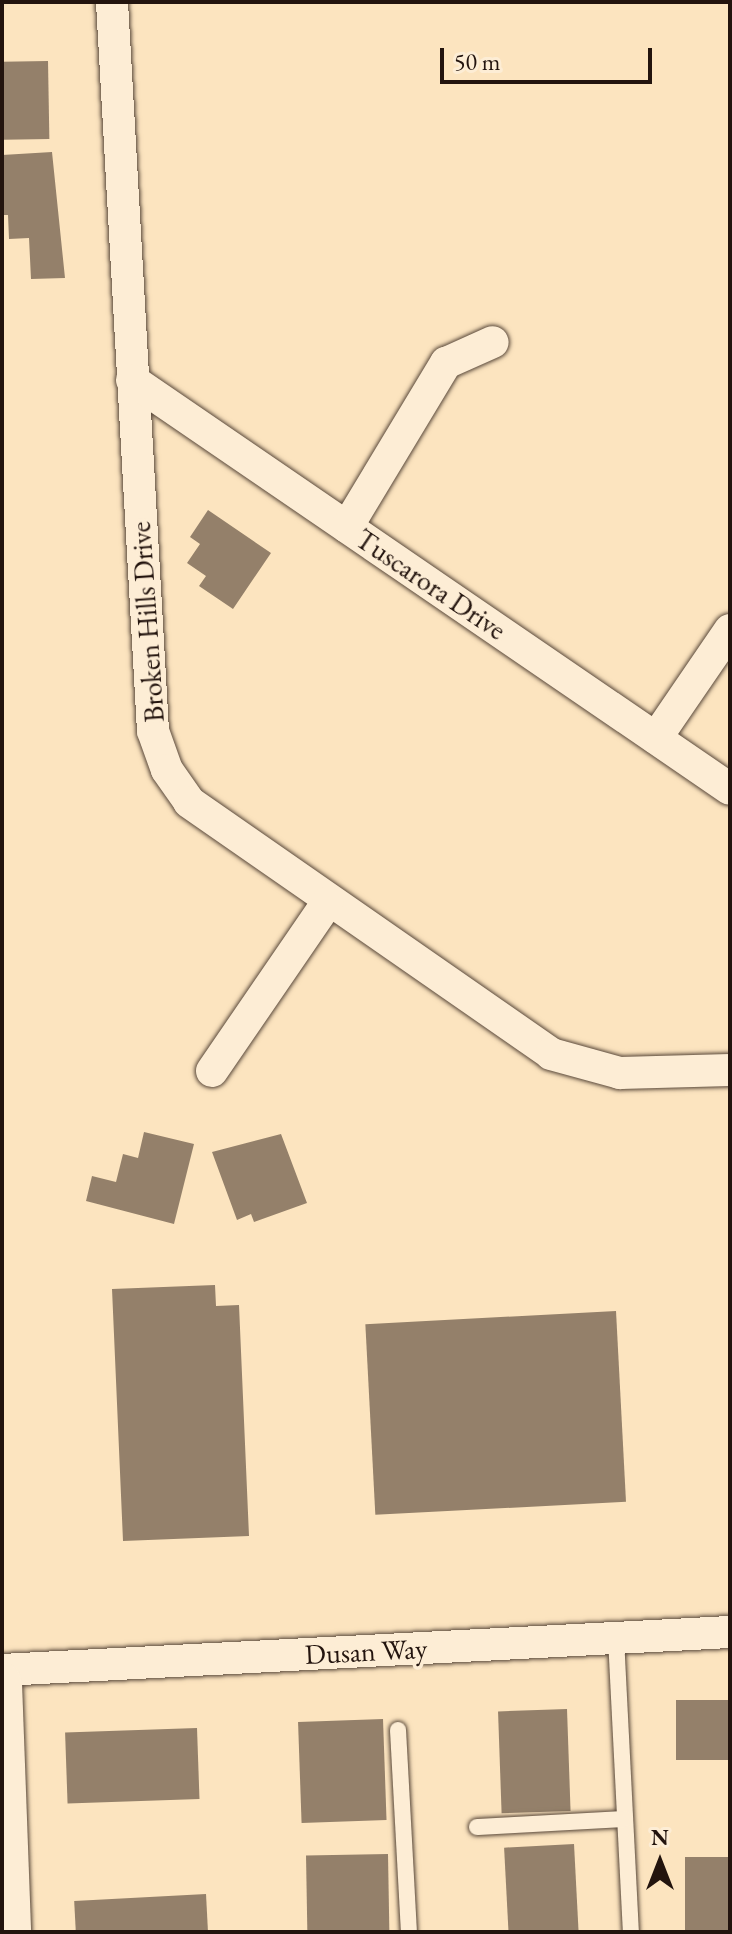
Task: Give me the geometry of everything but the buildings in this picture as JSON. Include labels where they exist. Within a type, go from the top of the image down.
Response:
[{"type":"street","name":"Broken Hills Drive","points":[[112,2],[153,731],[167,770],[189,802],[327,903],[551,1054],[620,1073],[730,1070]]},
{"type":"street","points":[[347,527],[446,363],[493,342]]},
{"type":"street","name":"Tuscarora Drive","points":[[132,380],[730,789]]},
{"type":"street","points":[[656,738],[730,630]]},
{"type":"street","points":[[212,1071],[327,903]]},
{"type":"street","name":"Dusan Way","points":[[2,1670],[730,1632]]},
{"type":"street","points":[[2,1683],[11,1932]]},
{"type":"lane","points":[[616,1638],[631,1932]]},
{"type":"lane","points":[[398,1730],[409,1932]]},
{"type":"lane","points":[[477,1827],[625,1819]]}]
